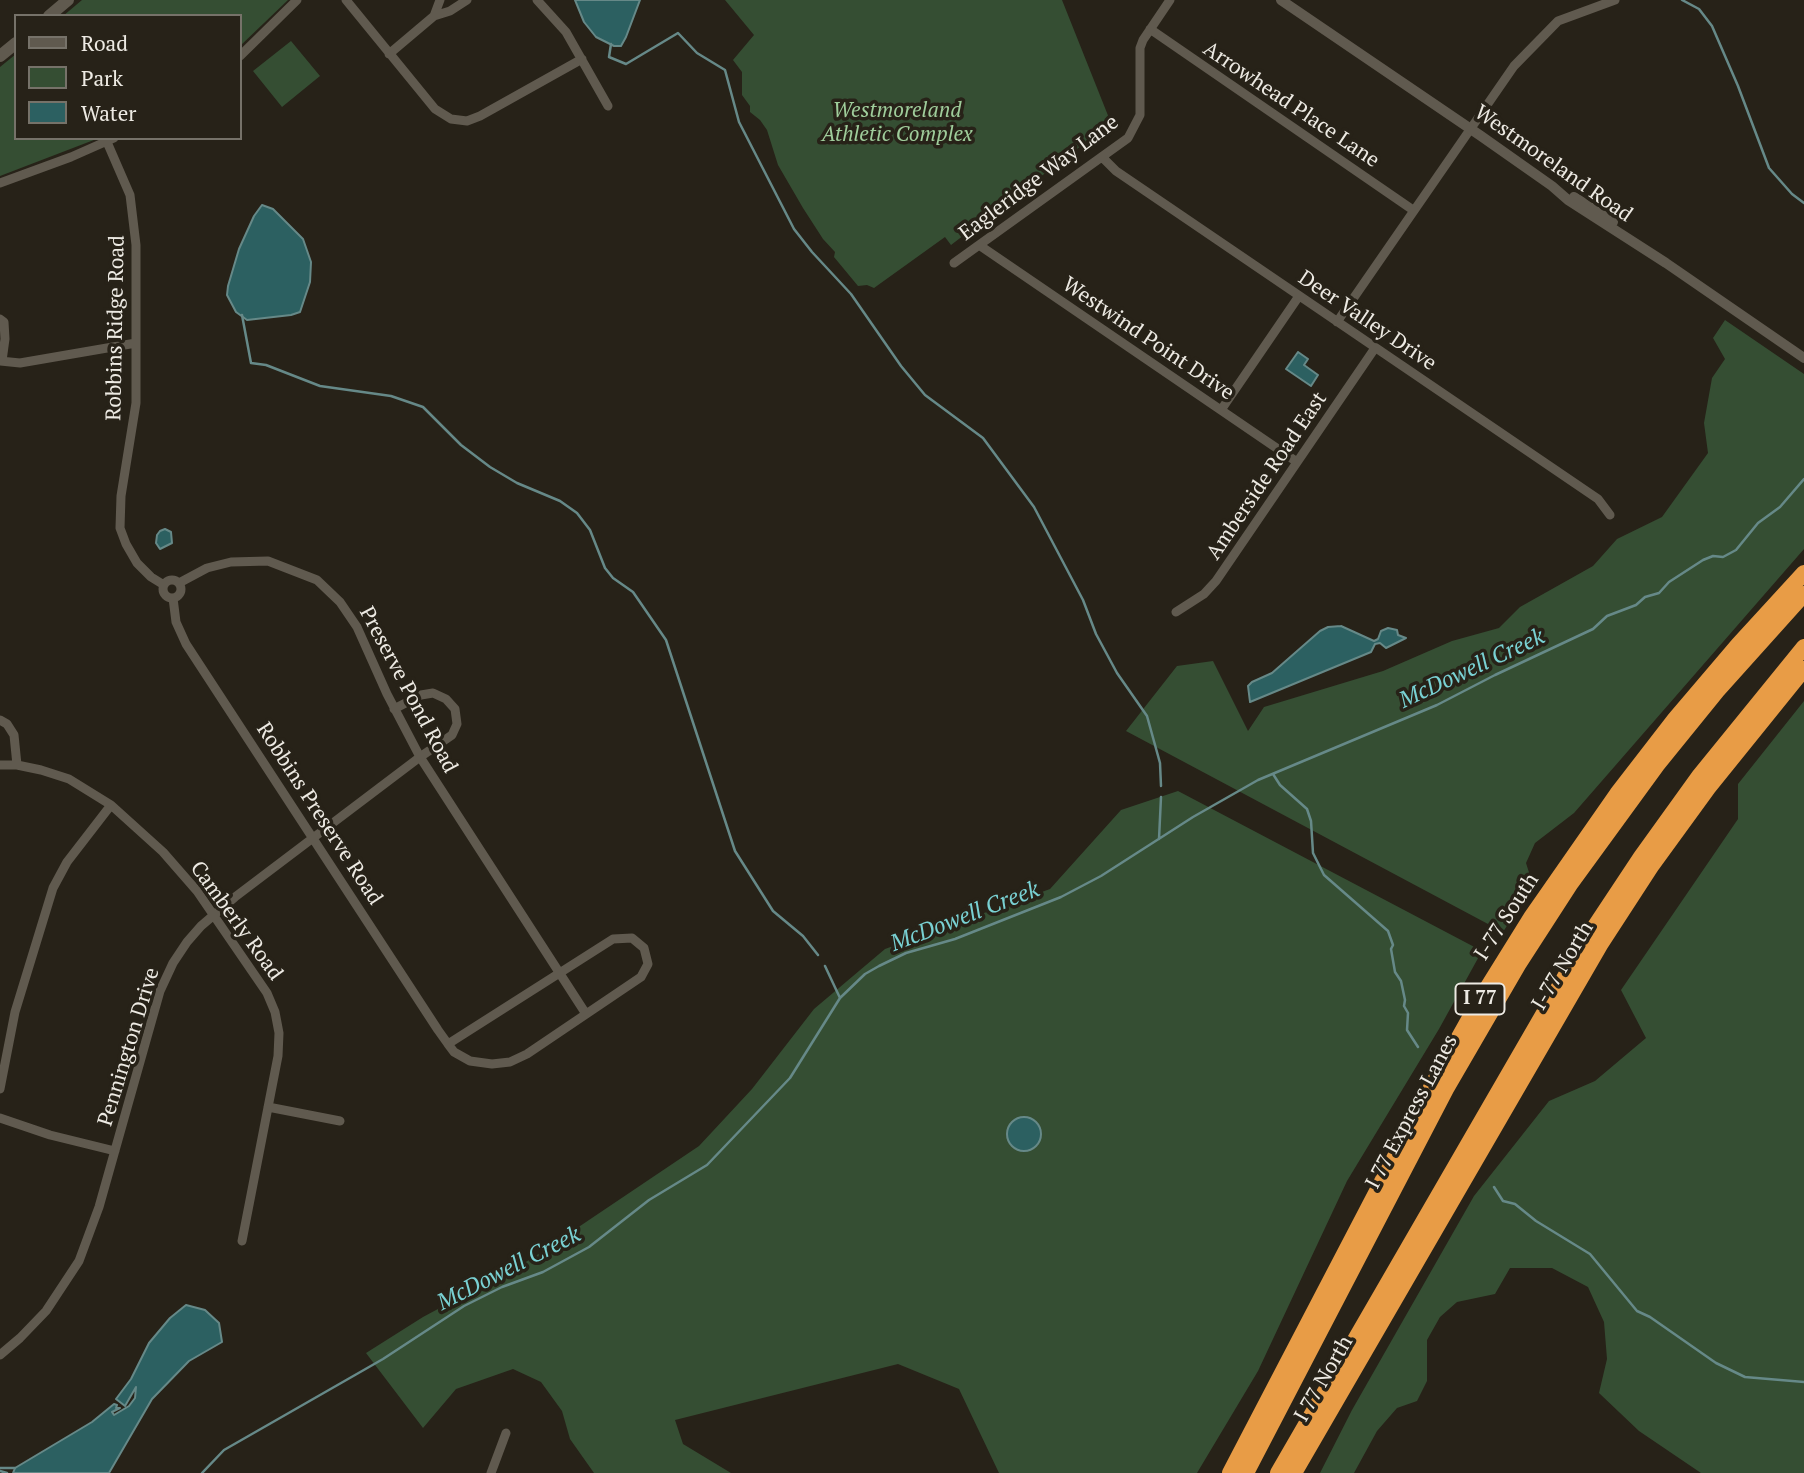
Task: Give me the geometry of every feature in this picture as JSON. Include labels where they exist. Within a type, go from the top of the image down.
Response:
[{"type":"highway","name":"I-77 South","points":[[1230,1473],[1434,1082],[1481,998],[1532,916],[1602,814],[1675,719],[1804,573]]},
{"type":"highway","name":"I 77 Express Lanes","points":[[1246,1473],[1446,1089],[1518,965],[1586,862],[1657,765],[1717,691],[1804,594]]},
{"type":"highway","points":[[1278,1473],[1563,978],[1614,897],[1700,775],[1804,647]]},
{"type":"highway","name":"I-77 North","points":[[1390,1306],[1600,945],[1652,865],[1708,788],[1804,669]]},
{"type":"highway","points":[[1390,1306],[1396,1282],[1409,1259],[1426,1216]]},
{"type":"highway","name":"I 77 North","points":[[1294,1473],[1390,1306]]},
{"type":"main road","points":[[51,14],[68,0]]},
{"type":"street","points":[[242,54],[297,0]]},
{"type":"street","points":[[346,0],[435,109],[442,115],[459,121],[480,116],[582,59]]},
{"type":"street","points":[[434,16],[440,0]]},
{"type":"street","points":[[389,54],[434,16],[450,12],[467,0]]},
{"type":"street","points":[[537,0],[566,32],[608,106]]},
{"type":"street","name":"Eagleridge Way Lane","points":[[954,263],[1128,138],[1138,123],[1141,108],[1140,48],[1170,0]]},
{"type":"street","name":"Westmoreland Road","points":[[1281,0],[1552,186],[1568,200],[1666,263],[1804,358]]},
{"type":"street","points":[[1337,322],[1514,66],[1558,21],[1615,0]]},
{"type":"street","name":"Arrowhead Place Lane","points":[[1150,29],[1413,210]]},
{"type":"street","points":[[0,183],[111,140]]},
{"type":"street","name":"Robbins Ridge Road","points":[[111,140],[134,213],[136,245],[136,403],[121,496],[120,524],[125,544],[137,563],[164,585]]},
{"type":"street","name":"Deer Valley Drive","points":[[1102,157],[1116,171],[1598,499],[1610,514]]},
{"type":"street","name":"Westwind Point Drive","points":[[979,245],[1297,462]]},
{"type":"street","points":[[1221,410],[1299,296]]},
{"type":"street","points":[[0,318],[4,323],[5,339],[1,361],[20,363],[136,343]]},
{"type":"street","name":"Amberside Road East","points":[[1176,612],[1204,594],[1216,581],[1375,348]]},
{"type":"street","name":"Preserve Pond Road","points":[[179,583],[207,568],[243,561],[268,561],[317,580],[348,612],[420,757],[586,1014]]},
{"type":"street","points":[[171,580],[179,583],[180,592],[173,598],[164,594],[164,585],[171,580]]},
{"type":"street","name":"Robbins Preserve Road","points":[[173,598],[179,632],[314,837],[448,1045],[453,1052],[470,1061],[492,1064],[510,1062],[527,1054],[641,977],[648,964],[644,948],[632,937],[613,939],[448,1045]]},
{"type":"street","name":"Pennington Drive","points":[[0,1354],[46,1311],[79,1261],[99,1208],[145,1040],[169,971],[194,934],[215,914],[314,837],[452,735],[457,724],[455,709],[446,699],[433,693],[421,695],[394,709]]},
{"type":"street","points":[[0,720],[7,724],[14,735],[17,765]]},
{"type":"street","name":"Camberly Road","points":[[0,765],[17,765],[69,779],[111,805],[163,852],[215,914],[262,984],[275,1012],[279,1045],[243,1241]]},
{"type":"street","points":[[0,1089],[15,1013],[53,888],[67,862],[111,805]]},
{"type":"street","points":[[268,1107],[341,1121]]},
{"type":"street","points":[[0,1118],[50,1135],[115,1151]]},
{"type":"street","points":[[491,1473],[506,1433]]},
{"type":"green space","points":[[82,0],[288,0],[242,44],[242,14],[65,14]]},
{"type":"green space","name":"Westmoreland Athletic Complex","points":[[725,0],[1062,0],[1111,123],[951,245],[945,237],[874,288],[867,285],[858,286],[834,257],[835,252],[803,208],[778,165],[767,130],[750,112],[750,106],[742,95],[742,72],[733,60],[754,35]]},
{"type":"green space","points":[[291,41],[320,76],[282,107],[253,71]]},
{"type":"green space","points":[[14,56],[14,140],[94,140],[0,176],[0,67]]},
{"type":"green space","points":[[1725,320],[1804,374],[1804,549],[1574,813],[1535,843],[1526,863],[1533,885],[1503,932],[1126,731],[1177,666],[1213,661],[1248,731],[1264,707],[1383,671],[1452,641],[1499,628],[1520,607],[1593,566],[1617,539],[1662,517],[1708,453],[1704,423],[1712,378],[1725,359],[1713,338]]},
{"type":"green space","points":[[1804,701],[1804,1473],[1701,1473],[1639,1431],[1599,1393],[1607,1359],[1604,1322],[1588,1287],[1552,1268],[1510,1268],[1495,1294],[1457,1302],[1440,1317],[1427,1340],[1427,1381],[1417,1401],[1397,1408],[1377,1431],[1354,1473],[1320,1473],[1352,1410],[1474,1196],[1549,1101],[1595,1081],[1646,1038],[1621,990],[1738,819],[1738,784]]},
{"type":"green space","points":[[1178,791],[1482,951],[1439,1029],[1347,1181],[1258,1371],[1197,1473],[999,1473],[959,1389],[898,1364],[675,1420],[683,1444],[731,1473],[594,1473],[570,1439],[562,1411],[541,1382],[513,1369],[456,1389],[423,1428],[366,1353],[423,1317],[531,1259],[699,1146],[752,1089],[814,1009],[885,949],[1050,889],[1121,810]]},
{"type":"water","points":[[575,0],[640,0],[621,46],[614,46],[596,37],[584,22]]},
{"type":"water","points":[[262,205],[273,209],[303,239],[311,262],[310,282],[300,312],[247,320],[236,312],[227,295],[228,286],[239,249]]},
{"type":"water","points":[[1298,352],[1308,359],[1304,365],[1318,375],[1311,386],[1286,369]]},
{"type":"water","points":[[165,529],[171,532],[172,543],[160,549],[156,543],[157,535]]},
{"type":"water","points":[[1341,626],[1374,641],[1378,639],[1381,631],[1388,628],[1397,630],[1398,635],[1406,638],[1386,648],[1380,643],[1375,644],[1371,652],[1250,702],[1248,686],[1252,682],[1272,673],[1320,631]]},
{"type":"water","points":[[1024,1117],[1036,1122],[1041,1134],[1036,1146],[1024,1151],[1012,1146],[1007,1134],[1012,1122]]},
{"type":"water","points":[[186,1305],[205,1310],[219,1323],[222,1342],[189,1361],[152,1399],[109,1473],[13,1473],[15,1468],[92,1422],[114,1404],[117,1405],[116,1408],[120,1408],[112,1412],[114,1415],[129,1406],[135,1398],[136,1387],[125,1406],[116,1399],[131,1379],[149,1343],[170,1318]]},
{"type":"waterway","points":[[1682,0],[1699,9],[1712,26],[1769,168],[1792,194],[1804,203]]},
{"type":"waterway","points":[[611,44],[609,57],[626,64],[678,33],[697,53],[725,70],[739,122],[794,229],[851,294],[901,366],[925,395],[983,438],[1034,507],[1083,600],[1096,634],[1117,673],[1147,716],[1160,763],[1161,786]]},
{"type":"waterway","points":[[242,315],[251,363],[266,365],[320,386],[391,396],[423,407],[461,445],[490,467],[517,483],[560,501],[577,513],[590,530],[605,568],[613,578],[633,592],[666,640],[735,851],[773,911],[803,936],[818,955]]},
{"type":"waterway","name":"McDowell Creek","points":[[202,1473],[224,1450],[383,1359],[464,1306],[502,1287],[543,1272],[589,1247],[649,1200],[707,1165],[790,1078],[840,998],[865,974],[906,953],[955,939],[1061,897],[1101,876],[1193,817],[1258,780],[1437,705],[1593,629],[1607,616],[1659,593],[1669,582],[1703,560],[1713,556],[1723,557],[1736,550],[1758,523],[1780,507],[1804,479]]},
{"type":"waterway","points":[[1273,774],[1280,785],[1307,809],[1311,821],[1313,853],[1324,875],[1388,931],[1393,945],[1391,949],[1395,972],[1401,981],[1404,1006],[1408,1013],[1407,1030],[1418,1047]]},
{"type":"waterway","points":[[1159,839],[1161,797]]},
{"type":"waterway","points":[[825,966],[840,998]]},
{"type":"waterway","points":[[1494,1187],[1503,1201],[1515,1204],[1536,1221],[1590,1254],[1637,1311],[1650,1317],[1716,1363],[1745,1377],[1804,1382]]},
{"type":"waterway","points":[[0,1468],[15,1468]]},
{"type":"waterway","points":[[0,1471],[7,1473]]}]
